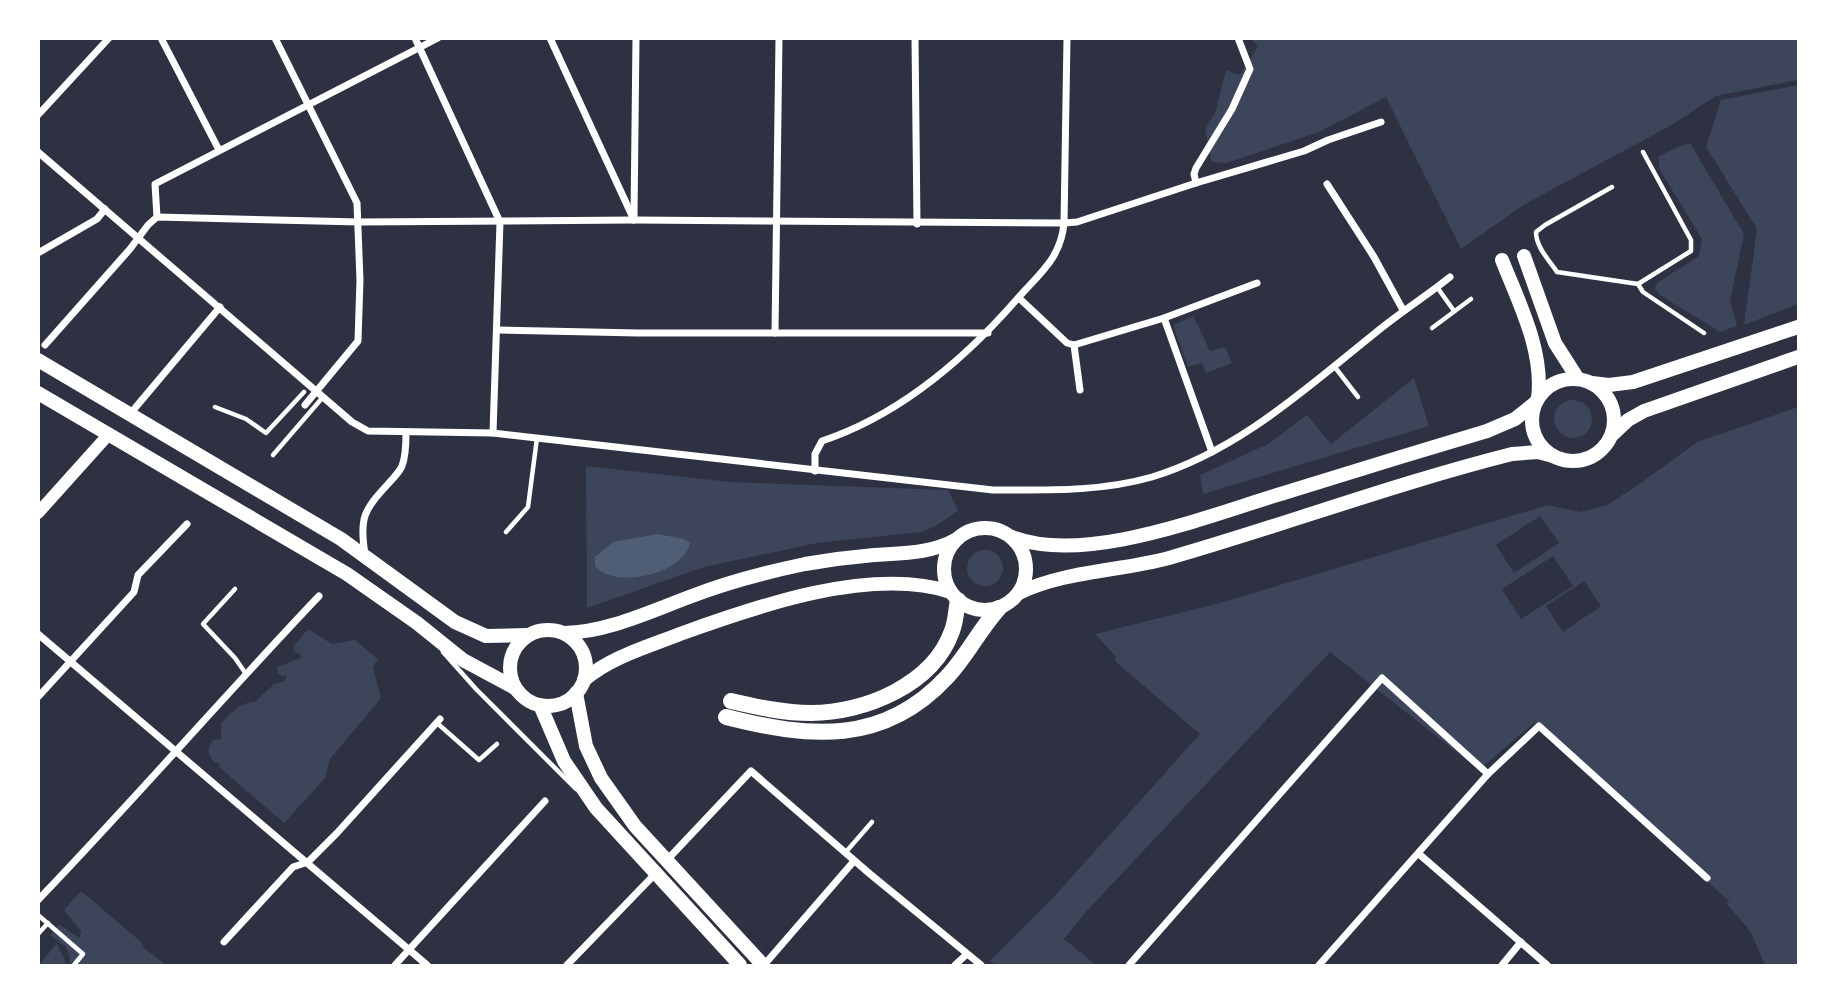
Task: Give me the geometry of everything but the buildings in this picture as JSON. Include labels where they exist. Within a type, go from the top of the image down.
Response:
[{"type":"highway","points":[[954,596],[952,631],[937,656],[916,677],[885,697],[849,709],[811,713],[729,709],[756,724],[817,733],[851,731],[887,719],[916,704],[946,678],[999,608]]},
{"type":"main road","points":[[1524,256],[1555,343],[1584,381],[1607,397],[1611,406],[1613,427],[1610,438]]},
{"type":"main road","points":[[1502,260],[1535,353],[1540,384],[1532,423],[1534,433],[1545,450],[1553,456]]},
{"type":"main road","points":[[38,360],[320,526],[445,616],[472,632],[498,637],[527,635],[542,630],[580,633],[712,588],[804,564],[926,551],[957,540],[974,529],[994,529],[1039,546],[1068,546],[1150,532],[1487,430],[1514,419],[1537,400],[1544,390],[1559,381],[1609,385],[1633,382],[1798,327]]},
{"type":"main road","points":[[527,635],[516,646],[510,659],[510,674],[516,688],[526,699],[540,705],[562,703],[576,693],[584,680],[604,666],[636,651],[779,601],[840,589],[930,585],[977,609],[999,608],[1019,593],[1057,579],[1130,567],[1192,551],[1512,454],[1538,452],[1569,461],[1585,459],[1600,451],[1628,420],[1644,411],[1798,357]]},
{"type":"main road","points":[[38,393],[347,574],[463,660],[516,688]]},
{"type":"main road","points":[[38,513],[109,435]]},
{"type":"main road","points":[[1012,537],[1024,554],[1026,564],[1026,574],[1019,593]]},
{"type":"main road","points":[[954,596],[945,577],[945,561],[957,540]]},
{"type":"main road","points":[[564,633],[577,643],[584,657],[584,680]]},
{"type":"main road","points":[[576,693],[586,746],[597,771],[635,826],[764,965]]},
{"type":"main road","points":[[540,705],[564,761],[596,808],[740,965]]},
{"type":"street","points":[[38,115],[109,38]]},
{"type":"street","points":[[161,38],[219,150]]},
{"type":"street","points":[[275,38],[357,203],[359,222],[358,341],[305,405]]},
{"type":"street","points":[[415,38],[500,222],[493,433]]},
{"type":"street","points":[[157,217],[155,184],[439,38]]},
{"type":"street","points":[[550,38],[634,220]]},
{"type":"street","points":[[634,220],[636,38]]},
{"type":"street","points":[[775,333],[779,38]]},
{"type":"street","points":[[915,38],[917,224]]},
{"type":"street","points":[[815,471],[815,454],[822,441],[854,430],[926,387],[988,333],[1056,257],[1063,241],[1064,223],[1067,38]]},
{"type":"street","points":[[1196,183],[1196,168],[1232,109],[1250,69],[1238,38]]},
{"type":"street","points":[[45,345],[157,217],[359,222],[1077,222],[1304,151],[1381,122]]},
{"type":"street","points":[[38,152],[352,422],[368,431],[493,433],[993,490],[1071,490],[1110,486],[1150,478],[1212,453],[1255,427],[1450,277]]},
{"type":"street","points":[[1327,184],[1404,310]]},
{"type":"street","points":[[38,253],[97,219],[105,209]]},
{"type":"street","points":[[1019,298],[1067,343],[1074,345],[1164,318],[1257,283]]},
{"type":"street","points":[[130,414],[220,307]]},
{"type":"street","points":[[1164,318],[1212,453]]},
{"type":"street","points":[[498,330],[988,333]]},
{"type":"street","points":[[1074,345],[1080,390]]},
{"type":"street","points":[[365,556],[362,527],[366,509],[399,472],[403,463],[406,433]]},
{"type":"street","points":[[38,697],[134,592],[138,575],[187,524]]},
{"type":"street","points":[[38,900],[319,596]]},
{"type":"street","points":[[38,634],[426,965]]},
{"type":"street","points":[[1129,965],[1382,678],[1488,774]]},
{"type":"street","points":[[224,942],[293,867],[308,862],[439,721]]},
{"type":"street","points":[[1320,965],[1488,774],[1539,726],[1707,878]]},
{"type":"street","points":[[667,859],[751,771],[981,965]]},
{"type":"street","points":[[395,965],[545,801]]},
{"type":"street","points":[[1419,854],[1547,965]]},
{"type":"street","points":[[764,965],[855,861]]},
{"type":"street","points":[[567,965],[656,873]]},
{"type":"street","points":[[1502,965],[1521,942]]},
{"type":"street","points":[[956,965],[967,954]]},
{"type":"lane","points":[[1612,187],[1536,232],[1536,240],[1557,272],[1639,284],[1691,251],[1691,240],[1643,152]]},
{"type":"lane","points":[[1639,284],[1643,292],[1704,333]]},
{"type":"lane","points":[[1437,288],[1454,312]]},
{"type":"lane","points":[[1432,328],[1471,299]]},
{"type":"lane","points":[[1334,366],[1358,397]]},
{"type":"lane","points":[[215,407],[246,419],[265,433],[304,392]]},
{"type":"lane","points":[[273,455],[324,396]]},
{"type":"lane","points":[[506,532],[528,507],[537,438]]},
{"type":"lane","points":[[235,589],[202,624],[246,674]]},
{"type":"lane","points":[[416,623],[476,689],[596,808]]},
{"type":"lane","points":[[439,721],[479,760],[497,744]]},
{"type":"lane","points":[[845,853],[872,822]]},
{"type":"lane","points":[[38,915],[83,954],[74,965]]},
{"type":"lane","points":[[38,934],[48,923]]},
{"type":"shaded area","points":[[1251,39],[1798,39],[1798,80],[1716,96],[1670,126],[1525,204],[1461,249],[1386,97],[1319,132],[1227,163],[1212,162],[1205,130],[1216,110],[1226,70],[1240,75],[1258,46]]},
{"type":"shaded area","points":[[1798,85],[1798,304],[1744,325],[1757,229],[1706,147],[1721,100]]},
{"type":"shaded area","points":[[1690,143],[1744,234],[1730,301],[1737,326],[1720,332],[1660,295],[1655,289],[1657,283],[1699,256],[1702,239],[1660,170],[1658,157]]},
{"type":"shaded area","points":[[1193,316],[1210,351],[1225,347],[1232,363],[1206,373],[1202,363],[1188,367],[1173,325]]},
{"type":"shaded area","points":[[1414,378],[1429,426],[1203,494],[1200,475],[1268,444],[1307,415],[1331,444]]},
{"type":"shaded area","points":[[1573,400],[1587,405],[1592,419],[1587,433],[1573,438],[1559,433],[1554,419],[1559,405]]},
{"type":"shaded area","points":[[1798,407],[1798,965],[1765,965],[1750,931],[1726,903],[1730,902],[1534,723],[1479,770],[1330,652],[1085,913],[1064,939],[1096,965],[996,965],[990,961],[1051,900],[1200,734],[1115,661],[1116,657],[1095,634],[1220,603],[1548,505],[1580,512],[1607,505],[1697,442]],"holes":[[[1540,516],[1559,543],[1514,573],[1496,545]],[[1553,556],[1573,586],[1521,619],[1502,589]],[[1584,581],[1601,606],[1563,632],[1546,606]]]},
{"type":"shaded area","points":[[586,466],[730,482],[948,490],[958,511],[921,532],[817,543],[704,567],[587,608]]},
{"type":"shaded area","points":[[657,534],[684,539],[690,543],[685,554],[663,570],[648,575],[617,577],[595,566],[595,557],[613,542]]},
{"type":"shaded area","points":[[985,550],[998,555],[1003,568],[998,581],[985,586],[972,581],[967,568],[972,555]]},
{"type":"shaded area","points":[[308,629],[332,644],[355,640],[378,659],[373,667],[381,698],[330,759],[325,778],[284,823],[219,767],[220,764],[210,757],[209,749],[213,740],[221,739],[221,724],[232,712],[244,704],[255,702],[274,684],[285,681],[287,674],[278,674],[277,667],[301,658],[301,655],[294,651],[294,646]]},
{"type":"shaded area","points":[[81,891],[166,965],[74,965],[69,962],[66,947],[50,935],[59,924],[80,937],[81,931],[64,910]]},
{"type":"shaded area","points":[[57,943],[66,963],[39,965]]}]
